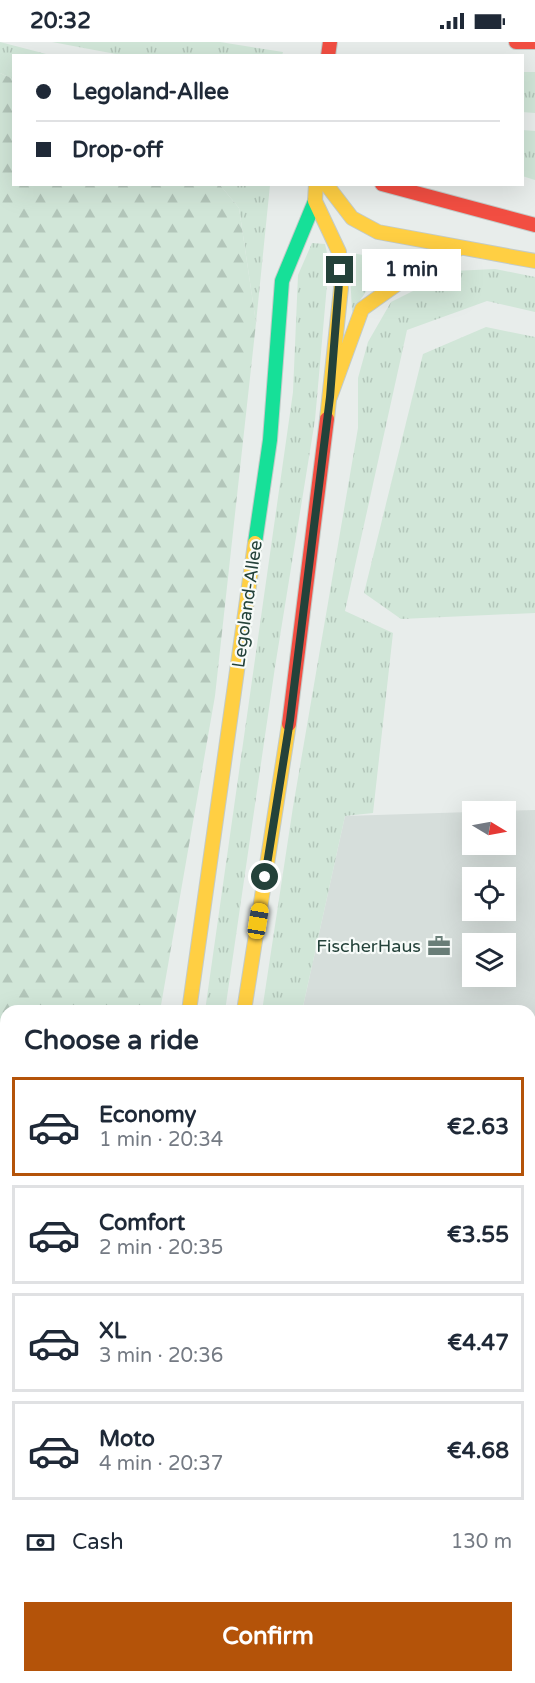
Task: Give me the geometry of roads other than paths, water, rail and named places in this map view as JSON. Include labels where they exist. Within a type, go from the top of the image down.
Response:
[{"type":"street","points":[[516,42],[535,42]]},
{"type":"street","points":[[245,1005],[290,720],[330,397],[340,288],[339,252],[315,201],[316,186]]},
{"type":"street","points":[[327,186],[351,220],[366,229],[389,236],[535,261]]},
{"type":"street","points":[[389,186],[535,225]]},
{"type":"street","name":"Legoland-Allee","points":[[190,1005],[270,440],[282,281],[288,261],[315,201]]},
{"type":"street","points":[[330,397],[362,309],[407,277],[460,248]]},
{"type":"place","name":"FischerHaus","points":[[439,946]]}]
